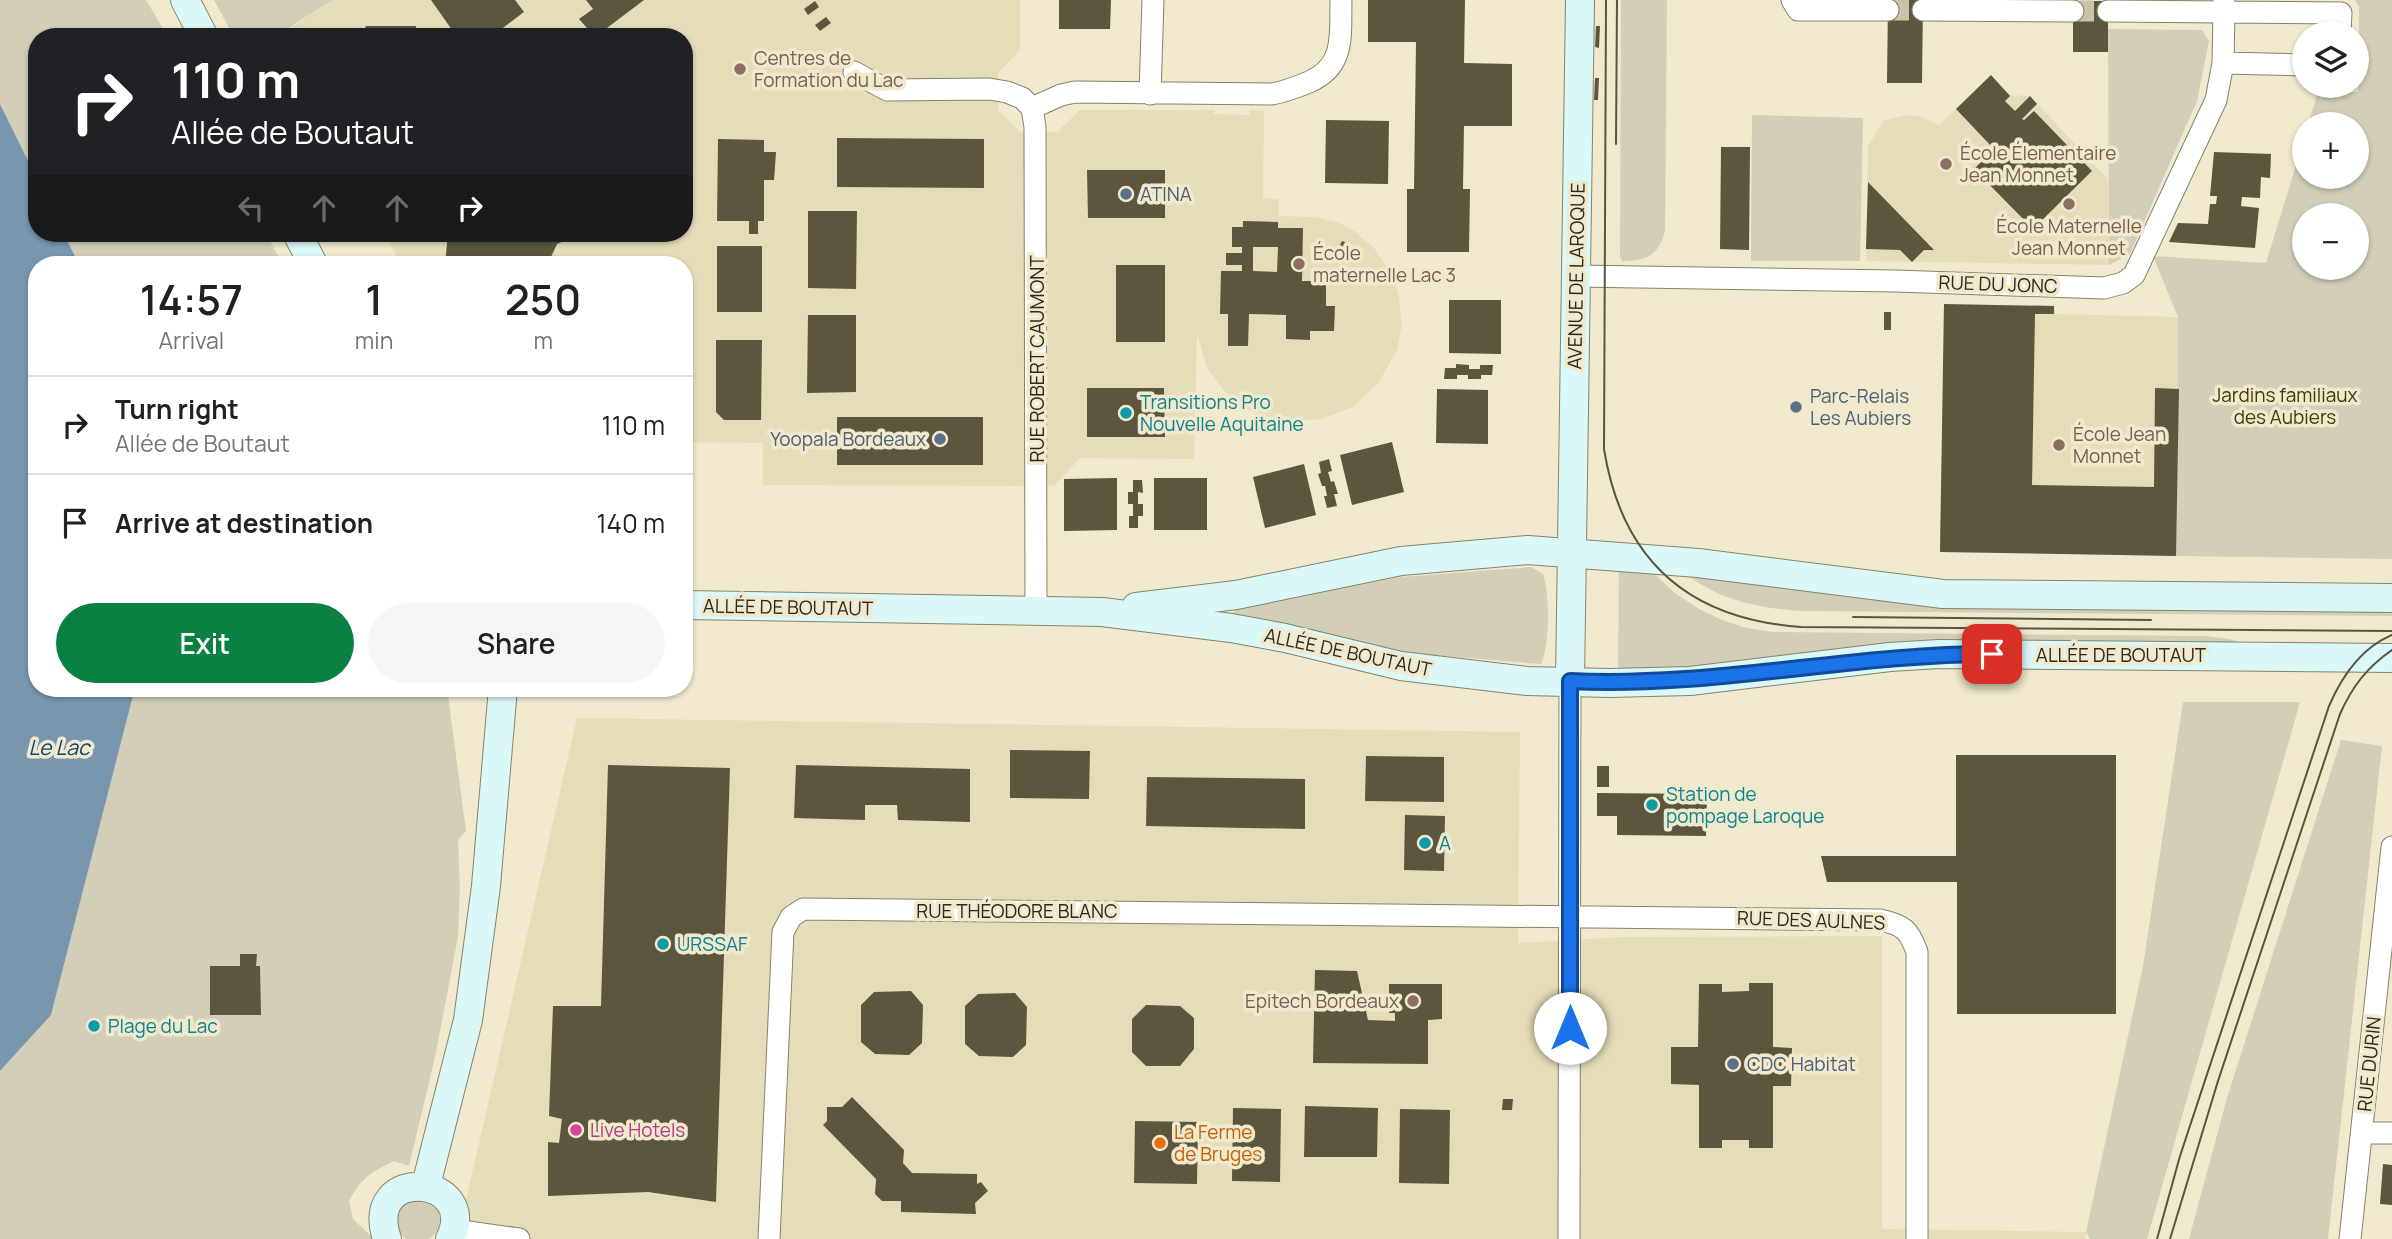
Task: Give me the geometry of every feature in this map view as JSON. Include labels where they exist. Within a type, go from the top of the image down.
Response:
[{"type":"main road","points":[[185,0],[199,28]]},
{"type":"main road","name":"AVENUE DE LAROQUE","points":[[1570,681],[1580,0]]},
{"type":"main road","name":"ALLÉE DE BOUTAUT","points":[[1102,612],[1236,595],[1401,561],[1528,550],[1698,563],[1943,594],[2392,598]]},
{"type":"main road","name":"ALLÉE DE BOUTAUT","points":[[693,606],[1102,612],[1231,628],[1401,666],[1519,680],[1609,683],[1690,681],[1890,657],[1939,654],[2388,662]]},
{"type":"main road","points":[[426,1185],[468,1020],[485,886],[502,697]]},
{"type":"main road","points":[[387,1239],[382,1224],[384,1208],[394,1194],[409,1186],[426,1185],[440,1191],[455,1215],[452,1234]]},
{"type":"street","points":[[1150,93],[1153,0]]},
{"type":"street","points":[[854,72],[887,90],[989,89],[1022,98],[1032,108],[1061,94],[1075,92],[1278,93],[1324,76],[1334,64],[1340,45],[1341,0]]},
{"type":"street","points":[[1792,0],[1798,10],[1888,10]]},
{"type":"street","points":[[2108,11],[2224,6],[2318,6],[2341,13],[2341,21]]},
{"type":"street","name":"RUE DU JONC","points":[[1576,276],[1905,281],[2104,288],[2123,283],[2133,275],[2216,100],[2223,63],[2224,6]]},
{"type":"street","points":[[1923,10],[2073,11]]},
{"type":"street","points":[[2223,63],[2292,65]]},
{"type":"street","name":"RUE ROBERT CAUMONT","points":[[1032,108],[1035,127],[1037,234],[1036,611]]},
{"type":"street","points":[[1569,1239],[1570,681]]},
{"type":"street","name":"RUE DURIN","points":[[2350,1239],[2389,906],[2392,847]]},
{"type":"street","name":"RUE THÉODORE BLANC","points":[[769,1239],[783,932],[791,916],[803,909],[1570,916]]},
{"type":"street","name":"RUE DES AULNES","points":[[1570,916],[1880,920],[1897,923],[1911,934],[1917,952],[1917,1239]]},
{"type":"street","points":[[2361,1133],[2392,1133]]},
{"type":"street","points":[[452,1234],[519,1239]]},
{"type":"shaded area","points":[[331,0],[1020,0],[1020,50],[998,73],[998,110],[1020,132],[1057,132],[1080,110],[1214,110],[1214,114],[1249,115],[1250,110],[1264,111],[1263,198],[1279,199],[1279,216],[1316,217],[1342,224],[1374,248],[1389,270],[1398,292],[1402,324],[1397,350],[1379,382],[1353,407],[1321,419],[1286,421],[1261,416],[1246,409],[1224,391],[1206,366],[1197,332],[1194,459],[1080,458],[1054,486],[763,485],[763,443],[693,442],[693,256],[396,256],[389,242],[693,242],[693,28],[291,28]]},
{"type":"shaded area","name":"École Élementaire Jean Monnet","points":[[1991,75],[2010,95],[2030,96],[2108,179],[2109,265],[1866,261],[1868,146],[1883,121],[1906,115],[1918,116],[1939,125]]},
{"type":"shaded area","name":"École Jean Monnet","points":[[1944,304],[2054,306],[2055,314],[2178,317],[2176,556],[1940,552]]},
{"type":"shaded area","points":[[577,718],[1520,732],[1518,943],[1622,937],[1882,936],[1882,1229],[2086,1232],[2085,1239],[457,1239]]},
{"type":"green space","points":[[0,0],[146,0],[163,28],[28,28],[28,161],[0,104]]},
{"type":"green space","points":[[214,0],[332,0],[289,28],[229,28]]},
{"type":"green space","points":[[1621,0],[1667,0],[1665,230],[1659,246],[1650,255],[1638,260],[1622,261],[1620,256]]},
{"type":"green space","name":"Jardins familiaux des Aubiers","points":[[2355,0],[2392,0],[2392,559],[2176,556],[2178,317],[2153,256],[2266,263],[2292,178],[2292,189],[2369,189],[2369,112],[2312,112],[2316,98],[2369,98],[2369,21],[2359,21],[2359,7]]},
{"type":"green space","points":[[2108,29],[2202,30],[2209,41],[2197,101],[2130,254],[2109,265]]},
{"type":"green space","points":[[1752,115],[1863,118],[1860,261],[1751,261]]},
{"type":"green space","points":[[68,242],[271,242],[278,256],[75,256]]},
{"type":"green space","points":[[1531,567],[1543,574],[1547,594],[1547,632],[1541,664],[1405,653],[1237,618],[1234,613],[1236,608],[1401,577]]},
{"type":"green space","points":[[1619,568],[1650,570],[1675,593],[1699,609],[1747,628],[1772,632],[2205,636],[2230,639],[2250,646],[1618,672]]},
{"type":"green space","points":[[1683,572],[2392,608],[2392,616],[1801,611],[1769,608],[1739,601],[1696,582]]},
{"type":"green space","points":[[133,697],[448,697],[466,831],[458,840],[458,937],[435,1057],[409,1166],[394,1161],[367,1176],[349,1201],[353,1219],[374,1239],[0,1239],[0,1071],[51,1015]]},
{"type":"green space","points":[[2183,702],[2300,702],[2147,1239],[2090,1239],[2086,1232],[2143,966]]},
{"type":"green space","points":[[2341,740],[2382,746],[2328,1239],[2189,1239],[2227,1098]]},
{"type":"green space","points":[[410,1200],[426,1200],[438,1212],[438,1228],[426,1240],[410,1240],[398,1228],[398,1212]]},
{"type":"water","name":"Le Lac","points":[[0,104],[28,161],[28,242],[68,242],[75,256],[28,256],[28,697],[133,697],[51,1015],[0,1071]]},
{"type":"building","points":[[431,0],[515,0],[524,12],[503,28],[451,28]]},
{"type":"building","points":[[586,0],[644,0],[607,28],[587,28],[579,19],[593,9]]},
{"type":"building","points":[[1059,0],[1111,0],[1110,29],[1059,29]]},
{"type":"building","points":[[1368,0],[1465,0],[1464,63],[1512,64],[1512,126],[1464,126],[1463,189],[1470,189],[1469,252],[1407,252],[1407,189],[1414,189],[1416,42],[1368,42]]},
{"type":"building","points":[[1888,0],[1923,0],[1922,83],[1887,83]]},
{"type":"building","points":[[815,1],[819,7],[808,15],[804,9]]},
{"type":"building","points":[[2073,1],[2108,1],[2108,52],[2073,52]]},
{"type":"building","points":[[826,17],[831,23],[820,31],[815,25]]},
{"type":"building","points":[[366,26],[416,26],[416,28],[365,28]]},
{"type":"building","points":[[1596,26],[1600,26],[1599,48],[1595,47]]},
{"type":"building","points":[[1991,75],[2010,96],[2005,101],[2015,111],[2030,96],[2037,104],[2022,119],[2034,111],[2092,171],[2033,229],[1974,169],[1994,149],[1956,109]]},
{"type":"building","points":[[1595,78],[1599,78],[1598,100],[1594,100]]},
{"type":"building","points":[[1326,120],[1389,121],[1388,184],[1325,183]]},
{"type":"building","points":[[837,138],[984,139],[984,188],[837,187]]},
{"type":"building","points":[[718,139],[764,140],[764,152],[776,152],[774,180],[764,180],[764,221],[758,221],[758,234],[749,234],[749,221],[717,221]]},
{"type":"building","points":[[1721,147],[1750,147],[1749,250],[1720,249]]},
{"type":"building","points":[[2214,152],[2271,154],[2270,178],[2261,177],[2260,198],[2242,197],[2241,206],[2259,208],[2255,248],[2169,242],[2178,223],[2208,224],[2210,204],[2216,204],[2217,196],[2210,196]]},
{"type":"building","name":"ATINA","points":[[1087,170],[1165,170],[1165,218],[1088,218]]},
{"type":"building","points":[[1868,182],[1934,250],[1924,250],[1912,262],[1900,250],[1866,249]]},
{"type":"building","points":[[808,211],[857,211],[856,289],[808,288]]},
{"type":"building","points":[[1243,221],[1278,222],[1278,228],[1303,228],[1302,281],[1326,281],[1326,306],[1335,306],[1334,331],[1310,331],[1310,340],[1286,339],[1286,315],[1249,314],[1248,346],[1228,346],[1228,314],[1220,314],[1221,271],[1242,271],[1242,265],[1226,265],[1226,253],[1242,253],[1242,247],[1232,247],[1232,227],[1243,227]],"holes":[[[1253,247],[1278,247],[1277,272],[1253,271]]]},
{"type":"building","points":[[1342,241],[1351,245],[1347,254],[1338,250]]},
{"type":"building","points":[[447,242],[562,242],[557,244],[551,256],[446,256]]},
{"type":"building","points":[[717,246],[762,246],[762,312],[717,312]]},
{"type":"building","points":[[1116,265],[1165,265],[1165,342],[1116,342]]},
{"type":"building","points":[[1449,300],[1501,300],[1501,354],[1449,353]]},
{"type":"building","name":"École Jean Monnet","points":[[1944,304],[2054,306],[2054,314],[2035,314],[2032,485],[2154,487],[2155,388],[2179,389],[2176,556],[1940,552]]},
{"type":"building","points":[[1884,312],[1891,312],[1891,330],[1884,330]]},
{"type":"building","points":[[808,315],[856,315],[856,392],[807,393]]},
{"type":"building","points":[[716,340],[762,340],[761,420],[724,420],[716,412]]},
{"type":"building","points":[[1456,364],[1469,365],[1469,369],[1480,369],[1480,365],[1493,365],[1492,375],[1481,375],[1481,379],[1468,379],[1468,375],[1457,375],[1457,379],[1444,379],[1445,368],[1456,368]]},
{"type":"building","name":"Transitions Pro Nouvelle Aquitaine","points":[[1087,388],[1164,388],[1165,437],[1087,437]]},
{"type":"building","points":[[1437,389],[1488,390],[1488,444],[1436,443]]},
{"type":"building","points":[[837,417],[983,417],[983,465],[837,465]]},
{"type":"building","points":[[1392,442],[1404,492],[1352,505],[1340,455]]},
{"type":"building","points":[[1329,459],[1332,471],[1328,472],[1338,494],[1334,494],[1337,506],[1327,508],[1325,486],[1322,486],[1318,474],[1321,473],[1319,462]]},
{"type":"building","points":[[1304,464],[1316,515],[1265,528],[1253,477]]},
{"type":"building","points":[[1117,478],[1117,530],[1064,531],[1064,479]]},
{"type":"building","points":[[1154,478],[1207,478],[1207,530],[1154,530]]},
{"type":"building","points":[[1133,480],[1142,480],[1143,493],[1138,492],[1138,504],[1143,504],[1143,516],[1138,516],[1138,528],[1129,528],[1133,504],[1128,504],[1128,492],[1133,492]]},
{"type":"building","points":[[1010,750],[1090,751],[1089,799],[1010,798]]},
{"type":"building","points":[[1956,755],[2116,755],[2116,1014],[1957,1014],[1957,882],[1827,882],[1821,856],[1956,856]]},
{"type":"building","points":[[1366,756],[1444,757],[1444,802],[1365,801]]},
{"type":"building","points":[[608,765],[730,768],[716,1202],[648,1192],[548,1196],[548,1142],[559,1143],[562,1119],[549,1116],[553,1006],[601,1006]]},
{"type":"building","points":[[796,765],[970,769],[970,822],[898,820],[897,805],[865,805],[865,820],[794,818]]},
{"type":"building","points":[[1597,766],[1609,766],[1609,787],[1597,787]]},
{"type":"building","points":[[1147,777],[1305,779],[1305,829],[1146,826]]},
{"type":"building","name":"Station de pompage Laroque","points":[[1597,793],[1707,794],[1706,836],[1617,835],[1617,816],[1597,816]]},
{"type":"building","name":"A","points":[[1405,815],[1445,816],[1444,871],[1404,870]]},
{"type":"building","points":[[240,954],[257,954],[256,966],[260,966],[261,1015],[210,1015],[210,966],[240,966]]},
{"type":"building","points":[[1315,970],[1357,971],[1368,1020],[1395,1021],[1395,1013],[1389,1013],[1389,984],[1442,984],[1442,1019],[1428,1020],[1428,1064],[1313,1063]]},
{"type":"building","points":[[1749,983],[1773,983],[1773,1047],[1792,1048],[1791,1086],[1773,1086],[1773,1148],[1749,1148],[1749,1140],[1722,1140],[1722,1148],[1699,1148],[1699,1085],[1671,1084],[1671,1047],[1698,1047],[1699,984],[1722,984],[1722,992],[1749,991]]},
{"type":"building","points":[[911,991],[923,1005],[922,1043],[909,1055],[875,1054],[861,1042],[861,1005],[874,992]]},
{"type":"building","points":[[1015,993],[1027,1007],[1026,1045],[1013,1057],[979,1056],[965,1044],[965,1006],[978,994]]},
{"type":"building","points":[[1146,1005],[1180,1006],[1194,1018],[1194,1049],[1180,1066],[1146,1066],[1132,1052],[1132,1019]]},
{"type":"building","points":[[852,1097],[904,1150],[903,1163],[912,1173],[977,1174],[977,1184],[981,1182],[988,1191],[975,1203],[976,1214],[901,1212],[901,1201],[882,1201],[875,1194],[876,1179],[823,1125],[827,1121],[827,1107],[842,1107]]},
{"type":"building","points":[[1503,1099],[1513,1099],[1512,1110],[1502,1110]]},
{"type":"building","points":[[1305,1106],[1378,1108],[1377,1157],[1304,1157]]},
{"type":"building","points":[[1233,1108],[1281,1109],[1280,1182],[1232,1181]]},
{"type":"building","points":[[1400,1109],[1450,1110],[1449,1184],[1399,1183]]},
{"type":"building","points":[[1135,1121],[1198,1122],[1197,1184],[1134,1183]]},
{"type":"building","points":[[2383,1164],[2392,1165],[2392,1205],[2380,1204]]},
{"type":"tunnel","points":[[1888,10],[1923,10]]},
{"type":"tunnel","points":[[2073,11],[2108,11]]},
{"type":"tram line","points":[[1606,0],[1604,449],[1613,488],[1626,523],[1644,552],[1667,577],[1694,597],[1725,612],[1761,622],[1801,627],[2392,631]]},
{"type":"tram line","points":[[1616,144],[1617,0]]},
{"type":"tram line","points":[[1853,617],[2151,620]]},
{"type":"tram line","points":[[2157,1239],[2180,1156],[2329,706],[2354,664],[2371,647],[2392,635]]},
{"type":"tram line","points":[[2170,1239],[2218,1081],[2340,714],[2361,678],[2392,650]]},
{"type":"place","name":"Centres de Formation du Lac","points":[[740,69]]},
{"type":"place","name":"École Élementaire Jean Monnet","points":[[1946,164]]},
{"type":"place","name":"ATINA","points":[[1126,194]]},
{"type":"place","name":"École Maternelle Jean Monnet","points":[[2069,204]]},
{"type":"place","name":"École maternelle Lac 3","points":[[1299,264]]},
{"type":"place","name":"Parc-Relais Les Aubiers","points":[[1796,407]]},
{"type":"place","name":"Transitions Pro Nouvelle Aquitaine","points":[[1126,413]]},
{"type":"place","name":"Yoopala Bordeaux","points":[[940,439]]},
{"type":"place","name":"École Jean Monnet","points":[[2059,445]]},
{"type":"place","name":"Station de pompage Laroque","points":[[1652,805]]},
{"type":"place","name":"A","points":[[1425,843]]},
{"type":"place","name":"URSSAF","points":[[663,944]]},
{"type":"place","name":"Epitech Bordeaux","points":[[1413,1001]]},
{"type":"place","name":"Plage du Lac","points":[[94,1026]]},
{"type":"place","name":"CDC Habitat","points":[[1733,1064]]},
{"type":"place","name":"Live Hotels","points":[[576,1130]]},
{"type":"place","name":"La Ferme de Bruges","points":[[1160,1143]]},
{"type":"route","points":[[1570,1028],[1570,681],[1690,681],[1890,657],[1992,654]]}]
